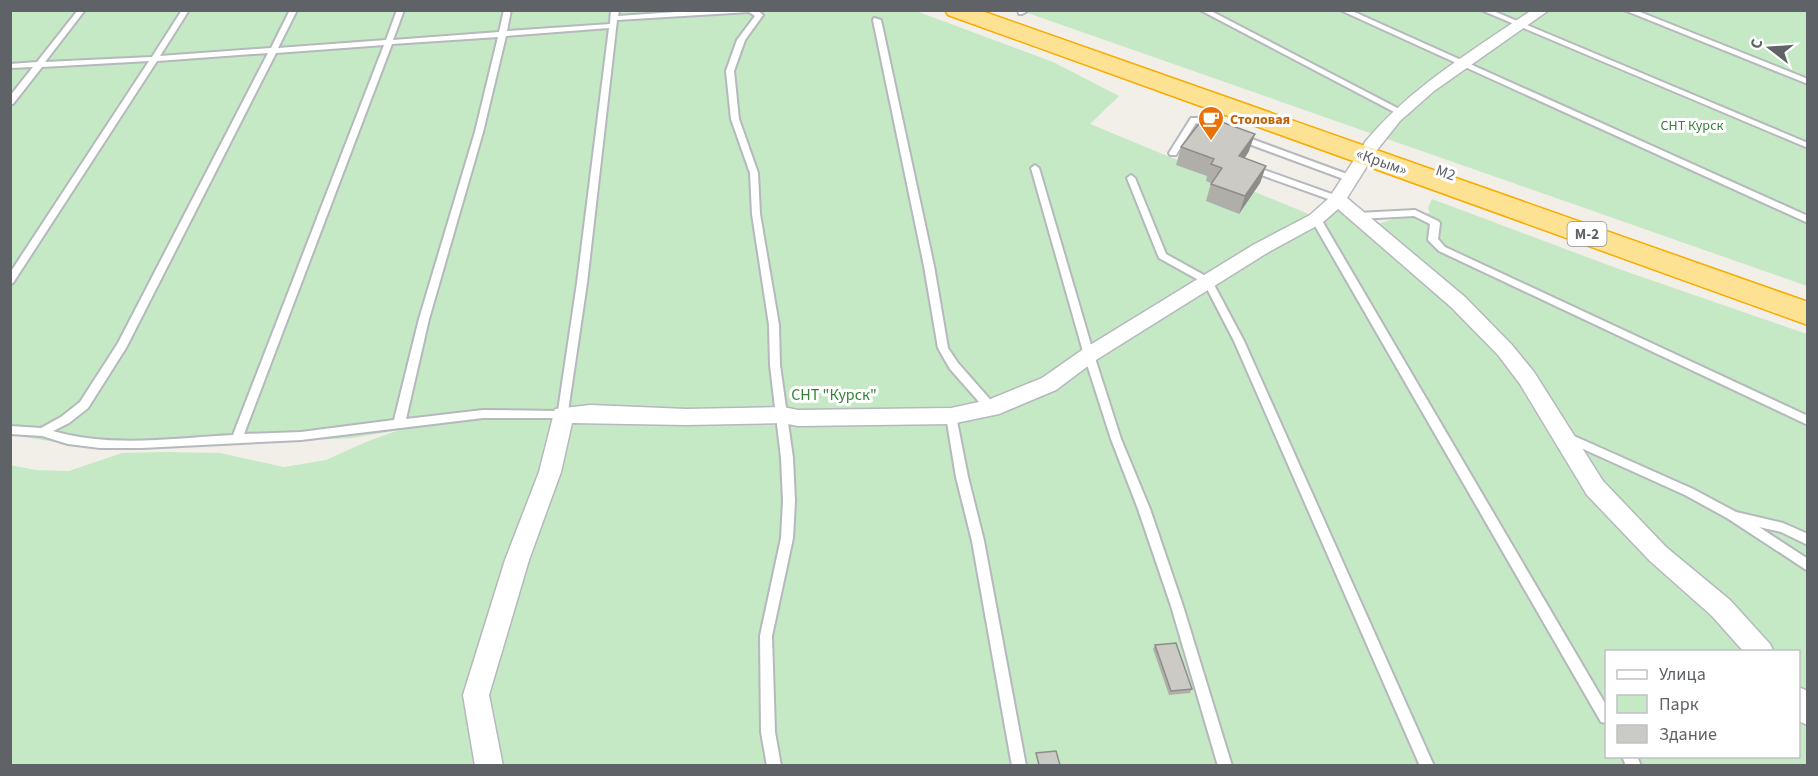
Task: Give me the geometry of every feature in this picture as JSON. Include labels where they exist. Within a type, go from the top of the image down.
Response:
[{"type":"highway","name":"«Крым»","points":[[956,10],[1369,150],[1808,314]]},
{"type":"highway","name":"М2","points":[[982,10],[1369,150],[1808,300]]},
{"type":"street","points":[[489,765],[476,695],[517,560],[550,472],[563,415],[590,413],[686,417],[783,415],[798,418],[846,418],[951,416],[991,408],[1048,384],[1089,354],[1260,249],[1316,219],[1337,199],[1369,150],[1401,112],[1428,88],[1542,10]]},
{"type":"street","points":[[1337,199],[1458,302],[1505,351],[1563,435],[1595,488],[1658,554],[1721,608],[1760,650]]},
{"type":"lane","points":[[10,102],[82,10]]},
{"type":"lane","points":[[10,281],[158,58],[186,10]]},
{"type":"lane","points":[[42,432],[65,420],[84,405],[112,361],[294,10]]},
{"type":"lane","points":[[237,438],[401,10]]},
{"type":"lane","points":[[399,424],[424,319],[479,132],[508,10]]},
{"type":"lane","points":[[10,66],[158,58],[501,33],[614,18],[750,10],[759,15],[737,48],[730,70],[735,119],[754,172],[758,232],[774,326],[775,365],[783,415],[789,501],[787,529],[766,636],[768,732],[774,765]]},
{"type":"lane","points":[[1203,10],[1401,112]]},
{"type":"lane","points":[[1343,10],[1808,220]]},
{"type":"lane","points":[[1484,10],[1808,146]]},
{"type":"lane","points":[[1627,10],[1808,82]]},
{"type":"lane","points":[[10,430],[42,432],[100,444],[302,436],[483,414],[563,415],[582,283],[614,18]]},
{"type":"lane","points":[[877,20],[929,266],[943,348],[954,366],[991,408]]},
{"type":"lane","points":[[1173,153],[1194,120],[1225,132]]},
{"type":"lane","points":[[1236,136],[1352,179]]},
{"type":"lane","points":[[1247,167],[1337,199]]},
{"type":"lane","points":[[1035,168],[1116,439],[1144,509],[1225,765]]},
{"type":"lane","points":[[1131,178],[1162,256],[1208,281],[1239,341],[1427,765]]},
{"type":"lane","points":[[1358,216],[1415,213],[1434,223],[1433,240],[1442,249],[1808,421]]},
{"type":"lane","points":[[1316,219],[1605,715]]},
{"type":"lane","points":[[951,416],[962,477],[978,541],[1018,765]]},
{"type":"lane","points":[[1563,435],[1625,462],[1731,515],[1808,566]]},
{"type":"lane","points":[[1731,515],[1783,528],[1808,540]]},
{"type":"green space","name":"СНТ \"Курск\"","points":[[11,11],[916,11],[1053,62],[1119,96],[1090,124],[1311,215],[1341,206],[1376,225],[1393,219],[1430,213],[1428,208],[1432,199],[1616,268],[1807,334],[1807,765],[11,765],[10,465],[36,470],[69,471],[122,453],[164,452],[220,453],[284,467],[326,460],[399,430],[352,438],[143,449],[100,449],[11,435]]},
{"type":"green space","name":"СНТ Курск","points":[[1022,11],[1807,11],[1807,286]]},
{"type":"building","points":[[1205,116],[1255,134],[1239,156],[1266,166],[1245,196],[1211,184],[1222,168],[1211,164],[1214,159],[1181,147]]},
{"type":"building","points":[[1176,643],[1192,689],[1171,691],[1155,645]]},
{"type":"building","points":[[1056,751],[1060,765],[1039,765],[1036,753]]},
{"type":"place","name":"Столовая","points":[[1211,142]]}]
